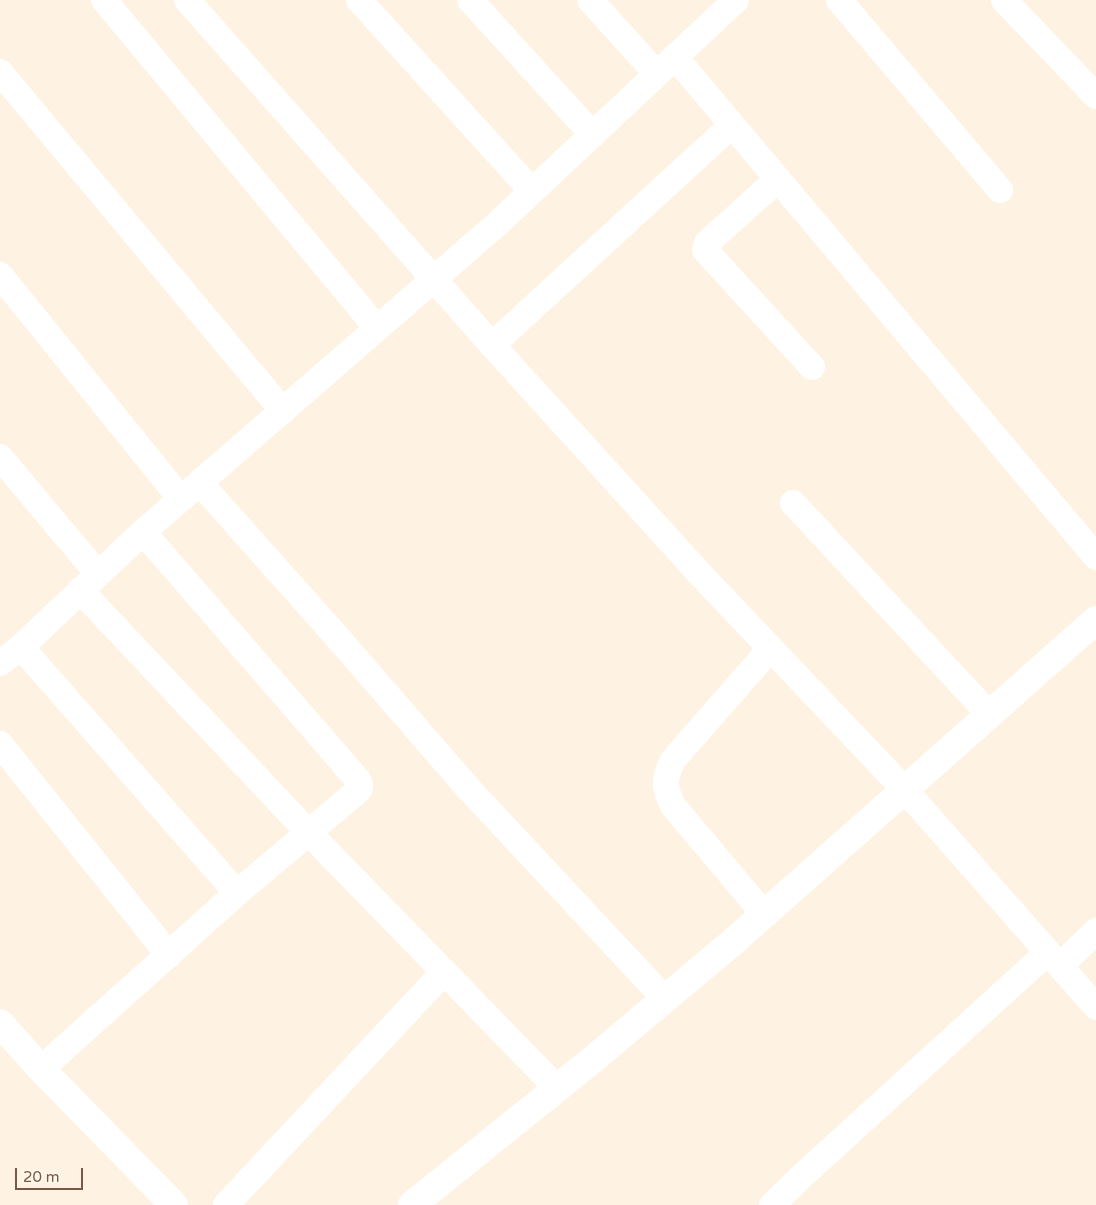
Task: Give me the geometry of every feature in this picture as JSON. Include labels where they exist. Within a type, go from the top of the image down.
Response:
[{"type":"street","points":[[104,0],[377,328]]},
{"type":"street","points":[[187,0],[492,345],[700,574],[905,790],[1096,1007]]},
{"type":"street","points":[[359,0],[532,191]]},
{"type":"street","points":[[470,0],[593,135]]},
{"type":"street","points":[[590,0],[732,125],[1096,558]]},
{"type":"street","points":[[839,0],[1000,190]]},
{"type":"street","points":[[1004,0],[1096,96]]},
{"type":"street","points":[[237,892],[7,654],[143,532],[496,225],[666,66],[721,5]]},
{"type":"street","points":[[0,72],[283,411]]},
{"type":"street","points":[[492,345],[732,125]]},
{"type":"street","points":[[778,178],[707,243],[705,250],[812,367]]},
{"type":"street","points":[[0,275],[190,491],[338,638],[468,788],[665,999]]},
{"type":"street","points":[[0,457],[89,582],[309,833],[556,1088]]},
{"type":"street","points":[[793,503],[990,715]]},
{"type":"street","points":[[41,1069],[237,892],[359,790],[360,785],[358,780],[143,532]]},
{"type":"street","points":[[412,1205],[665,999],[764,914],[1096,620]]},
{"type":"street","points":[[764,914],[674,807],[666,792],[666,773],[673,760],[771,648]]},
{"type":"street","points":[[0,744],[169,955]]},
{"type":"street","points":[[772,1205],[823,1156],[1054,959],[1096,931]]},
{"type":"street","points":[[226,1205],[444,972]]},
{"type":"street","points":[[0,1023],[41,1069],[174,1205]]}]
